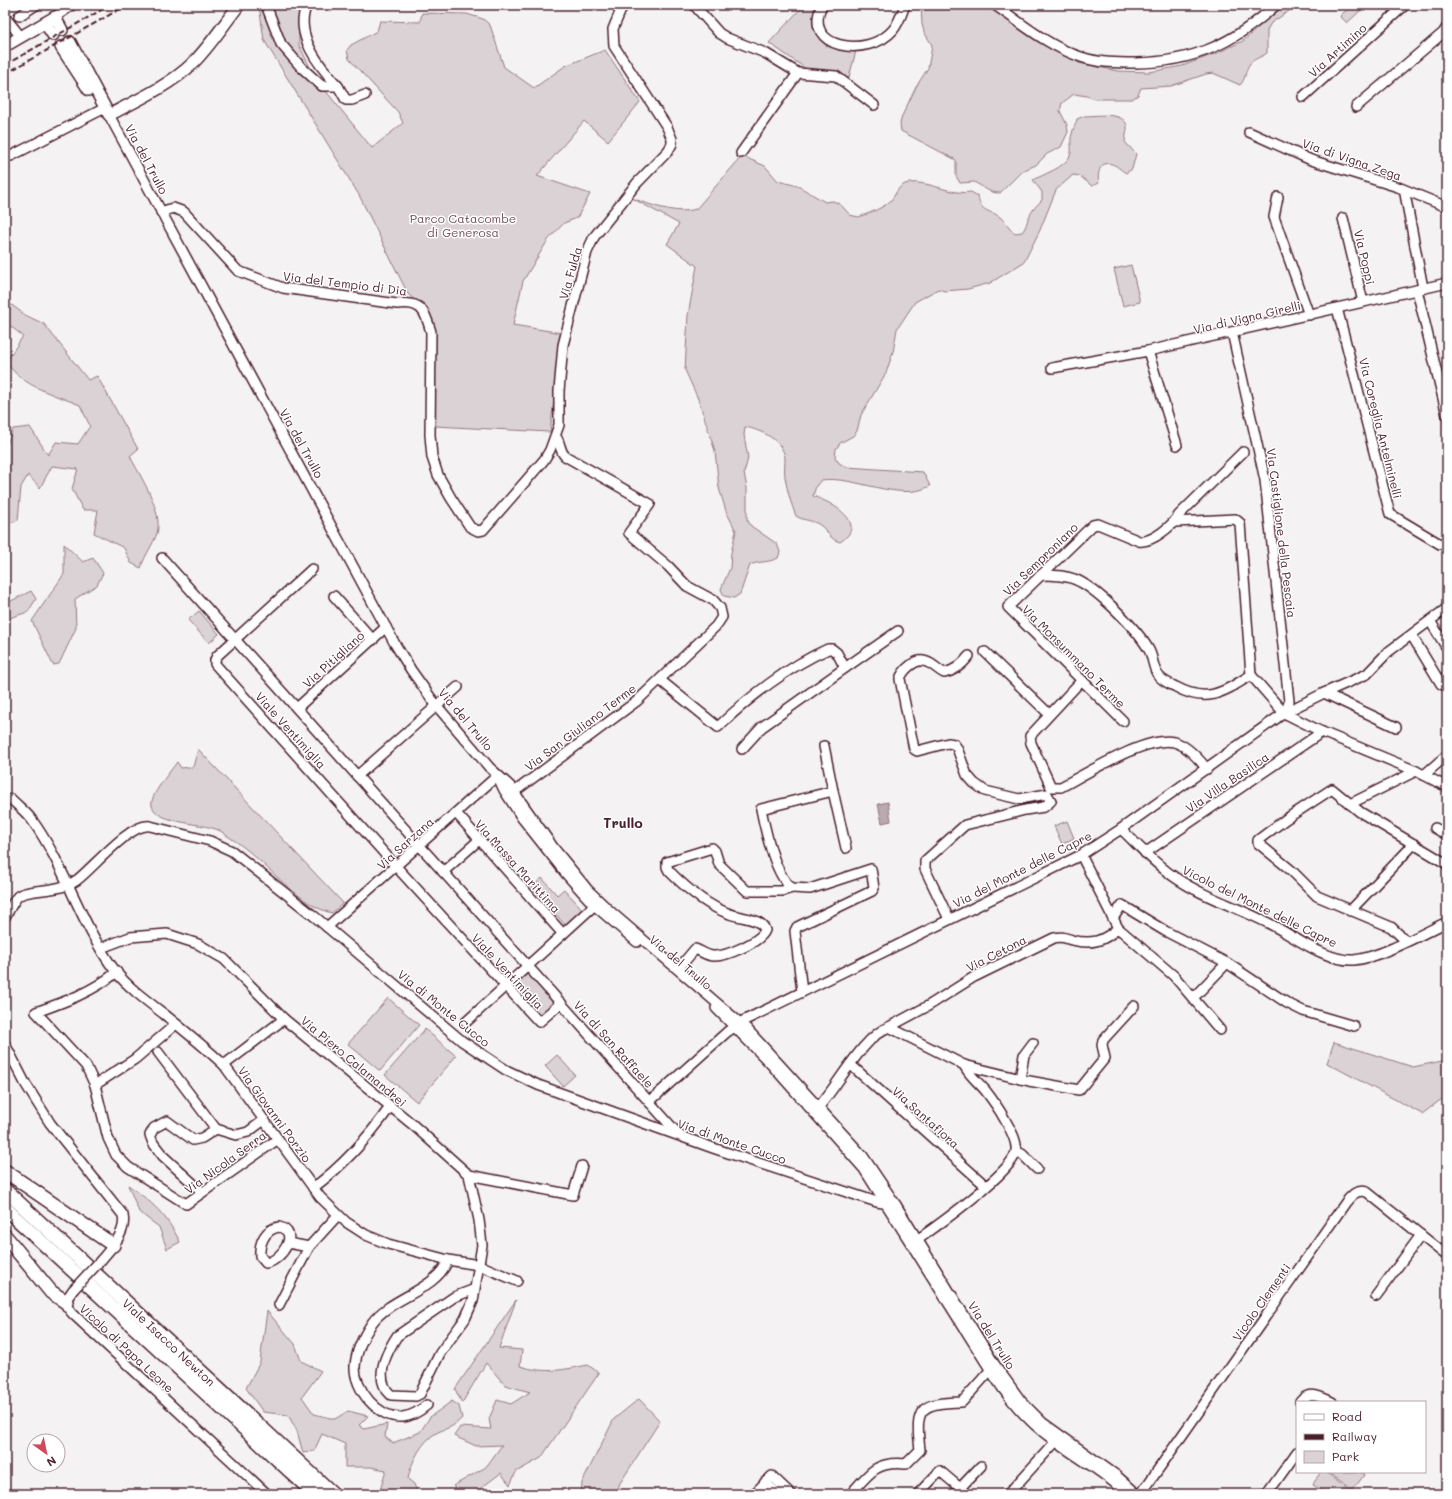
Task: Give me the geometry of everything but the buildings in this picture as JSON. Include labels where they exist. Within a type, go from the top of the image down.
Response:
[{"type":"highway","points":[[5,1171],[114,1245]]},
{"type":"highway","name":"Viale Isacco Newton","points":[[5,1190],[333,1494]]},
{"type":"highway","name":"Viale Isacco Newton","points":[[5,1208],[315,1494]]},
{"type":"highway","points":[[5,1236],[51,1292],[66,1302]]},
{"type":"main road","points":[[107,111],[140,98],[188,68],[239,5]]},
{"type":"main road","points":[[5,46],[55,17],[57,32],[45,23]]},
{"type":"main road","name":"Via del Trullo","points":[[65,45],[107,111]]},
{"type":"street","points":[[20,16],[36,5]]},
{"type":"street","points":[[55,17],[72,5]]},
{"type":"street","points":[[266,5],[281,44],[301,68],[322,86],[338,86]]},
{"type":"street","points":[[307,5],[303,18],[304,32],[312,53],[338,86],[346,100],[352,100],[365,95]]},
{"type":"street","name":"Via Fulda","points":[[470,527],[481,531],[489,526],[544,460],[556,437],[559,425],[559,391],[563,345],[587,252],[594,237],[637,183],[658,163],[672,144],[672,139],[667,127],[614,46],[613,28],[623,5]]},
{"type":"street","points":[[694,5],[719,33],[727,38],[765,53],[798,73],[836,76],[874,105]]},
{"type":"street","points":[[822,5],[818,18],[822,33],[832,42],[849,47],[869,44],[888,35],[895,27],[905,5]]},
{"type":"street","points":[[995,5],[1039,35],[1072,54],[1095,60],[1129,63],[1175,60],[1204,51],[1246,29],[1276,5]]},
{"type":"street","name":"Via Artimino","points":[[1303,97],[1405,5]]},
{"type":"street","points":[[5,17],[21,37]]},
{"type":"street","points":[[1356,107],[1447,28]]},
{"type":"street","points":[[741,153],[798,73]]},
{"type":"street","points":[[5,156],[11,156],[107,111]]},
{"type":"street","name":"Via del Trullo","points":[[107,111],[386,627],[408,666],[436,705],[498,776],[506,782],[553,847],[597,903],[679,968],[738,1024],[860,1158],[896,1206],[943,1287],[1016,1406],[1034,1424],[1113,1472],[1137,1494]]},
{"type":"street","name":"Via di Vigna Zega","points":[[1249,132],[1311,160],[1398,188],[1447,207]]},
{"type":"street","points":[[1405,194],[1420,289],[1447,416]]},
{"type":"street","points":[[1278,197],[1274,217],[1309,315]]},
{"type":"street","name":"Via del Tempio di Dia","points":[[161,212],[171,208],[184,212],[238,271],[280,288],[397,304],[411,303],[420,308],[426,318],[430,332],[430,419],[432,457],[438,475],[470,527]]},
{"type":"street","name":"Via Poppi","points":[[1343,218],[1362,302]]},
{"type":"street","name":"Via di Vigna Girelli","points":[[1052,368],[1148,351],[1447,283]]},
{"type":"street","name":"Via Coreglia Antelminelli","points":[[1338,308],[1390,514],[1440,544],[1447,543]]},
{"type":"street","name":"Via Castiglione della Pescaia","points":[[1232,332],[1265,480],[1289,700],[1289,706],[1284,713]]},
{"type":"street","points":[[1148,351],[1177,445]]},
{"type":"street","name":"Via San Giuliano Terme","points":[[514,792],[622,713],[660,680],[720,623],[722,617],[720,608],[713,600],[687,586],[668,566],[629,533],[650,504],[565,456],[561,452],[559,441],[556,437]]},
{"type":"street","points":[[1175,522],[1243,452]]},
{"type":"street","points":[[1175,522],[1186,523],[1235,519],[1240,523],[1251,675],[1284,713],[1322,732],[1420,773],[1447,787]]},
{"type":"street","name":"Via Semproniano","points":[[1008,607],[1093,524],[1098,524],[1145,541],[1175,522]]},
{"type":"street","name":"Viale Ventimiglia","points":[[162,558],[561,1003],[539,1022],[397,867],[215,664],[217,656],[234,640]]},
{"type":"street","points":[[234,640],[312,569]]},
{"type":"street","points":[[1041,575],[1076,580],[1104,601],[1132,628],[1149,649],[1157,675],[1187,693],[1198,696],[1212,695],[1223,691],[1251,675]]},
{"type":"street","points":[[334,596],[373,640]]},
{"type":"street","name":"Via Monsummano Terme","points":[[1008,607],[1123,721]]},
{"type":"street","name":"Via del Monte delle Capre","points":[[649,1102],[738,1024],[1081,855],[1207,769],[1284,713],[1367,674],[1388,652],[1412,636],[1447,608]]},
{"type":"street","points":[[1430,621],[1447,648]]},
{"type":"street","name":"Via Pitigliano","points":[[296,708],[386,627]]},
{"type":"street","points":[[742,749],[762,727],[898,631]]},
{"type":"street","points":[[1412,636],[1441,684],[1447,687]]},
{"type":"street","points":[[660,680],[718,727],[751,698],[793,668],[824,651],[832,650],[845,668]]},
{"type":"street","points":[[985,652],[1049,714]]},
{"type":"street","points":[[949,919],[925,870],[925,861],[965,825],[1018,811],[1044,807],[1051,801],[1047,794],[1019,799],[985,791],[974,783],[967,775],[957,748],[954,744],[948,743],[917,751],[914,749],[900,679],[902,672],[919,661],[927,661],[944,673],[950,672],[957,668],[969,656]]},
{"type":"street","points":[[1082,680],[1033,731],[1030,738],[1051,787],[1060,787],[1139,747],[1156,742],[1170,741],[1182,745],[1207,769]]},
{"type":"street","points":[[357,776],[458,687]]},
{"type":"street","points":[[1324,693],[1396,727]]},
{"type":"street","name":"Via Villa Basilica","points":[[1145,853],[1322,732]]},
{"type":"street","points":[[824,746],[846,848]]},
{"type":"street","points":[[1350,804],[1420,773],[1447,755]]},
{"type":"street","name":"Via del Trullo","points":[[498,776],[504,790],[522,818],[567,875],[597,903],[738,1024]]},
{"type":"street","name":"Via Sarzana","points":[[327,927],[397,867],[498,776]]},
{"type":"street","points":[[1406,941],[1391,927],[1317,896],[1292,871],[1262,849],[1257,842],[1286,818],[1330,789],[1335,790],[1350,804],[1447,864]]},
{"type":"street","points":[[792,888],[786,883],[781,875],[770,844],[761,809],[833,791]]},
{"type":"street","name":"Via Giovanni Porzio","points":[[11,799],[32,820],[55,857],[101,948],[117,972],[144,999],[205,1046],[224,1065],[313,1188],[338,1215],[360,1231],[388,1244],[448,1260],[479,1265],[517,1281]]},
{"type":"street","name":"Via Massa Marittima","points":[[456,813],[563,934]]},
{"type":"street","name":"Via di Monte Cucco","points":[[68,885],[83,875],[135,829],[141,826],[150,826],[210,841],[227,848],[327,927],[452,1033],[500,1066],[538,1085],[680,1136],[749,1160],[896,1206]]},
{"type":"street","points":[[1435,828],[1447,835]]},
{"type":"street","name":"Vicolo del Monte delle Capre","points":[[1121,829],[1145,853],[1182,882],[1270,923],[1314,948],[1335,957],[1349,960],[1360,959],[1406,941],[1447,922]]},
{"type":"street","points":[[443,872],[479,840]]},
{"type":"street","points":[[1350,911],[1414,844]]},
{"type":"street","points":[[679,968],[695,949],[712,956],[733,952],[761,936],[765,930],[763,925],[758,922],[730,915],[699,897],[669,871],[667,862],[712,848],[715,851],[719,864],[747,891],[782,891],[792,888],[810,889],[871,869],[874,888],[872,891],[797,927],[795,931],[802,992]]},
{"type":"street","points":[[1081,855],[1118,928],[1174,976],[1220,1030]]},
{"type":"street","points":[[5,917],[20,895],[68,885]]},
{"type":"street","points":[[466,1022],[597,903]]},
{"type":"street","points":[[1113,918],[1122,905],[1164,932],[1227,963],[1287,1003],[1303,1010],[1354,1026]]},
{"type":"street","name":"Via Cetona","points":[[817,1109],[871,1038],[880,1031],[911,1016],[974,977],[1054,938],[1064,937],[1080,942],[1094,943],[1106,938],[1118,928]]},
{"type":"street","name":"Via Piero Calamandrei","points":[[101,948],[130,938],[167,934],[198,944],[224,959],[284,1019],[469,1175],[573,1195],[582,1166]]},
{"type":"street","points":[[1194,998],[1227,963]]},
{"type":"street","points":[[117,972],[105,981],[68,1002],[36,1012],[86,1066],[95,1085],[135,1059],[176,1024]]},
{"type":"street","name":"Via di San Raffaele","points":[[561,1003],[680,1136]]},
{"type":"street","points":[[889,1027],[964,1065],[1020,1079],[1079,1090],[1105,1058],[1102,1045],[1103,1040],[1134,1006]]},
{"type":"street","points":[[224,1065],[284,1019]]},
{"type":"street","points":[[1020,1079],[1024,1054],[1033,1043]]},
{"type":"street","name":"Vicolo di Papa Leone","points":[[5,1044],[25,1083],[50,1124],[122,1212],[124,1226],[114,1245],[67,1297],[66,1302],[68,1308],[267,1494]]},
{"type":"street","points":[[158,1052],[216,1129],[236,1135],[248,1132],[264,1120]]},
{"type":"street","name":"Via Santafiora","points":[[850,1065],[986,1186]]},
{"type":"street","points":[[917,1240],[986,1186],[1009,1163],[1016,1151],[1015,1142],[1004,1118],[986,1091],[964,1065]]},
{"type":"street","name":"Via Nicola Serra","points":[[95,1085],[108,1138],[116,1155],[128,1167],[186,1204],[278,1139]]},
{"type":"street","points":[[313,1188],[337,1169],[352,1154],[390,1107]]},
{"type":"street","points":[[198,1188],[163,1156],[150,1135],[154,1128],[166,1121],[193,1140],[202,1138],[216,1129]]},
{"type":"street","points":[[1016,1151],[1022,1154],[1038,1169]]},
{"type":"street","name":"Via del Trullo","points":[[860,1158],[886,1204],[943,1287]]},
{"type":"street","points":[[469,1175],[479,1220],[482,1245],[479,1265],[475,1289],[473,1301],[465,1319],[440,1353],[420,1394],[416,1396],[391,1395],[383,1384],[381,1376],[391,1345],[397,1336],[454,1297],[475,1289]]},
{"type":"street","name":"Vicolo Clementi","points":[[1147,1492],[1244,1346],[1352,1196],[1359,1191],[1367,1192],[1447,1256]]},
{"type":"street","points":[[279,1305],[309,1247],[338,1215]]},
{"type":"street","points":[[1376,1296],[1421,1235]]},
{"type":"street","points":[[288,1243],[309,1247]]},
{"type":"street","points":[[427,1405],[414,1414],[402,1417],[382,1411],[361,1390],[357,1381],[355,1366],[361,1344],[374,1320],[440,1274],[448,1260]]},
{"type":"street","points":[[851,1494],[878,1466],[894,1463],[906,1464],[920,1450],[917,1423],[920,1414],[925,1409],[937,1403],[962,1402],[992,1367]]},
{"type":"street","points":[[1301,1401],[1306,1396],[1314,1395],[1329,1401]]},
{"type":"street","points":[[1008,1494],[1058,1439]]},
{"type":"street","name":"Via del Trullo","points":[[1058,1439],[1127,1494]]},
{"type":"street","points":[[1267,1494],[1296,1453]]},
{"type":"street","points":[[918,1494],[940,1471],[960,1488],[981,1466]]},
{"type":"street","points":[[754,1494],[772,1476],[791,1494]]},
{"type":"street","points":[[766,1482],[778,1494]]},
{"type":"green space","name":"Parco Catacombe di Generosa","points":[[259,5],[303,5],[299,19],[299,45],[316,79],[372,148],[403,123],[398,112],[349,59],[347,50],[351,45],[377,31],[380,21],[420,22],[422,13],[467,14],[483,19],[490,25],[504,67],[534,88],[565,66],[605,50],[640,102],[608,141],[584,121],[537,176],[590,194],[577,218],[564,223],[548,240],[523,281],[513,325],[562,333],[550,432],[434,426],[436,339],[432,320],[427,311],[408,294],[359,195],[264,40]]},
{"type":"green space","points":[[804,5],[817,5],[814,16],[815,22],[819,34],[827,43],[844,50],[856,51],[848,81],[804,70],[805,68],[769,43]]},
{"type":"green space","points":[[921,5],[985,5],[1079,63],[1118,71],[1149,72],[1182,66],[1217,53],[1243,41],[1284,5],[1298,5],[1271,23],[1267,30],[1267,53],[1250,63],[1240,85],[1213,73],[1171,86],[1141,88],[1138,95],[1132,99],[1094,99],[1087,96],[1074,94],[1062,103],[1060,111],[1067,125],[1068,132],[1061,147],[1047,154],[1036,165],[1022,171],[1000,193],[996,193],[989,191],[974,182],[960,183],[956,176],[956,160],[901,131],[900,124],[902,116],[916,87],[928,68],[931,52],[932,45],[924,32],[922,24]]},
{"type":"green space","points":[[1352,5],[1356,5],[1361,10],[1347,23],[1340,16]]},
{"type":"green space","points":[[1108,115],[1121,118],[1125,121],[1127,128],[1125,142],[1136,154],[1132,169],[1126,173],[1114,165],[1108,163],[1104,164],[1099,172],[1099,183],[1092,186],[1080,176],[1073,175],[1056,190],[1040,230],[1024,262],[990,283],[968,289],[945,291],[938,289],[915,302],[897,329],[893,352],[886,373],[861,415],[857,431],[853,436],[840,443],[836,449],[835,457],[839,463],[846,467],[923,472],[930,486],[905,492],[848,481],[821,480],[816,486],[813,496],[837,508],[849,521],[851,528],[848,535],[840,542],[836,541],[817,523],[796,516],[787,487],[785,458],[780,446],[776,441],[764,433],[745,427],[744,435],[748,458],[744,473],[747,488],[747,519],[751,526],[777,544],[780,552],[778,558],[771,561],[750,565],[740,594],[734,598],[724,596],[721,589],[730,568],[731,553],[736,531],[726,511],[719,488],[715,451],[699,401],[685,370],[688,315],[697,266],[667,244],[679,224],[632,198],[655,206],[673,210],[689,211],[696,209],[742,156],[765,166],[778,181],[798,186],[825,202],[833,201],[840,204],[850,215],[858,217],[878,209],[891,200],[899,188],[905,184],[916,183],[956,192],[971,192],[978,196],[982,207],[1000,217],[1015,233],[1022,232],[1032,212],[1042,200],[1042,192],[1033,180],[1059,167],[1067,160],[1071,153],[1071,137],[1077,119],[1084,116]]},
{"type":"green space","points":[[1131,265],[1140,302],[1123,306],[1114,269]]},
{"type":"green space","points":[[5,300],[25,315],[44,324],[88,380],[97,376],[138,449],[130,456],[153,501],[158,519],[156,537],[141,568],[131,563],[124,548],[94,533],[98,510],[83,510],[72,489],[78,469],[52,466],[40,488],[28,475],[21,487],[18,520],[5,525],[5,449],[13,429],[30,427],[48,455],[56,442],[78,444],[90,426],[80,405],[30,384],[13,371],[6,362],[23,336],[5,322]]},
{"type":"green space","points":[[64,544],[83,562],[93,558],[103,573],[97,585],[75,599],[76,628],[59,664],[53,665],[32,621],[64,574]]},
{"type":"green space","points":[[31,591],[36,599],[28,612],[12,617],[5,624],[5,604]]},
{"type":"green space","points":[[199,611],[219,634],[209,643],[188,620]]},
{"type":"green space","points":[[198,749],[343,903],[332,913],[320,909],[296,894],[252,854],[222,832],[206,826],[163,817],[156,812],[152,806],[152,802],[161,784],[177,762],[181,768],[193,767]]},
{"type":"green space","points":[[1067,821],[1074,838],[1062,844],[1054,826]]},
{"type":"green space","points":[[542,878],[557,895],[564,889],[584,911],[566,926],[532,887]]},
{"type":"green space","points":[[530,972],[556,1002],[539,1017],[513,987]]},
{"type":"green space","points":[[388,998],[419,1025],[380,1071],[348,1044]]},
{"type":"green space","points":[[425,1029],[456,1056],[417,1102],[385,1075]]},
{"type":"green space","points":[[1334,1042],[1413,1067],[1447,1060],[1447,1095],[1422,1114],[1327,1063]]},
{"type":"green space","points":[[557,1055],[575,1075],[563,1086],[545,1066]]},
{"type":"green space","points":[[128,1185],[145,1198],[164,1216],[180,1242],[167,1249],[159,1227],[139,1212]]},
{"type":"green space","points":[[516,1300],[499,1348],[522,1350],[520,1366],[546,1371],[588,1365],[599,1373],[541,1458],[516,1472],[510,1485],[501,1473],[473,1494],[461,1494],[453,1486],[486,1467],[502,1445],[476,1446],[454,1436],[460,1427],[491,1429],[489,1419],[497,1400],[511,1404],[530,1392],[505,1385],[486,1363],[462,1403],[455,1389]]},
{"type":"green space","points":[[267,1311],[295,1344],[301,1361],[321,1371],[302,1397],[314,1414],[335,1419],[348,1411],[368,1416],[359,1425],[364,1429],[387,1424],[385,1437],[393,1443],[420,1432],[430,1417],[452,1401],[459,1406],[462,1418],[453,1426],[432,1436],[418,1452],[409,1472],[408,1479],[414,1484],[418,1494],[379,1494],[386,1470],[371,1467],[345,1467],[345,1444],[322,1434],[314,1451],[303,1453],[297,1431],[288,1415],[263,1412],[246,1388],[260,1362]]},
{"type":"green space","points":[[639,1399],[660,1421],[620,1483],[616,1494],[581,1494],[582,1483],[614,1419]]},
{"type":"green space","points":[[1320,1473],[1327,1473],[1351,1491],[1349,1494],[1326,1494],[1312,1484]]},
{"type":"green space","points":[[1329,1473],[1361,1473],[1364,1475],[1353,1490]]},
{"type":"shaded area","points":[[888,802],[891,821],[882,823],[878,804]]},
{"type":"railway","points":[[5,65],[110,5]]},
{"type":"railway","points":[[5,74],[127,5]]},
{"type":"district","name":"Trullo","points":[[623,822]]}]
